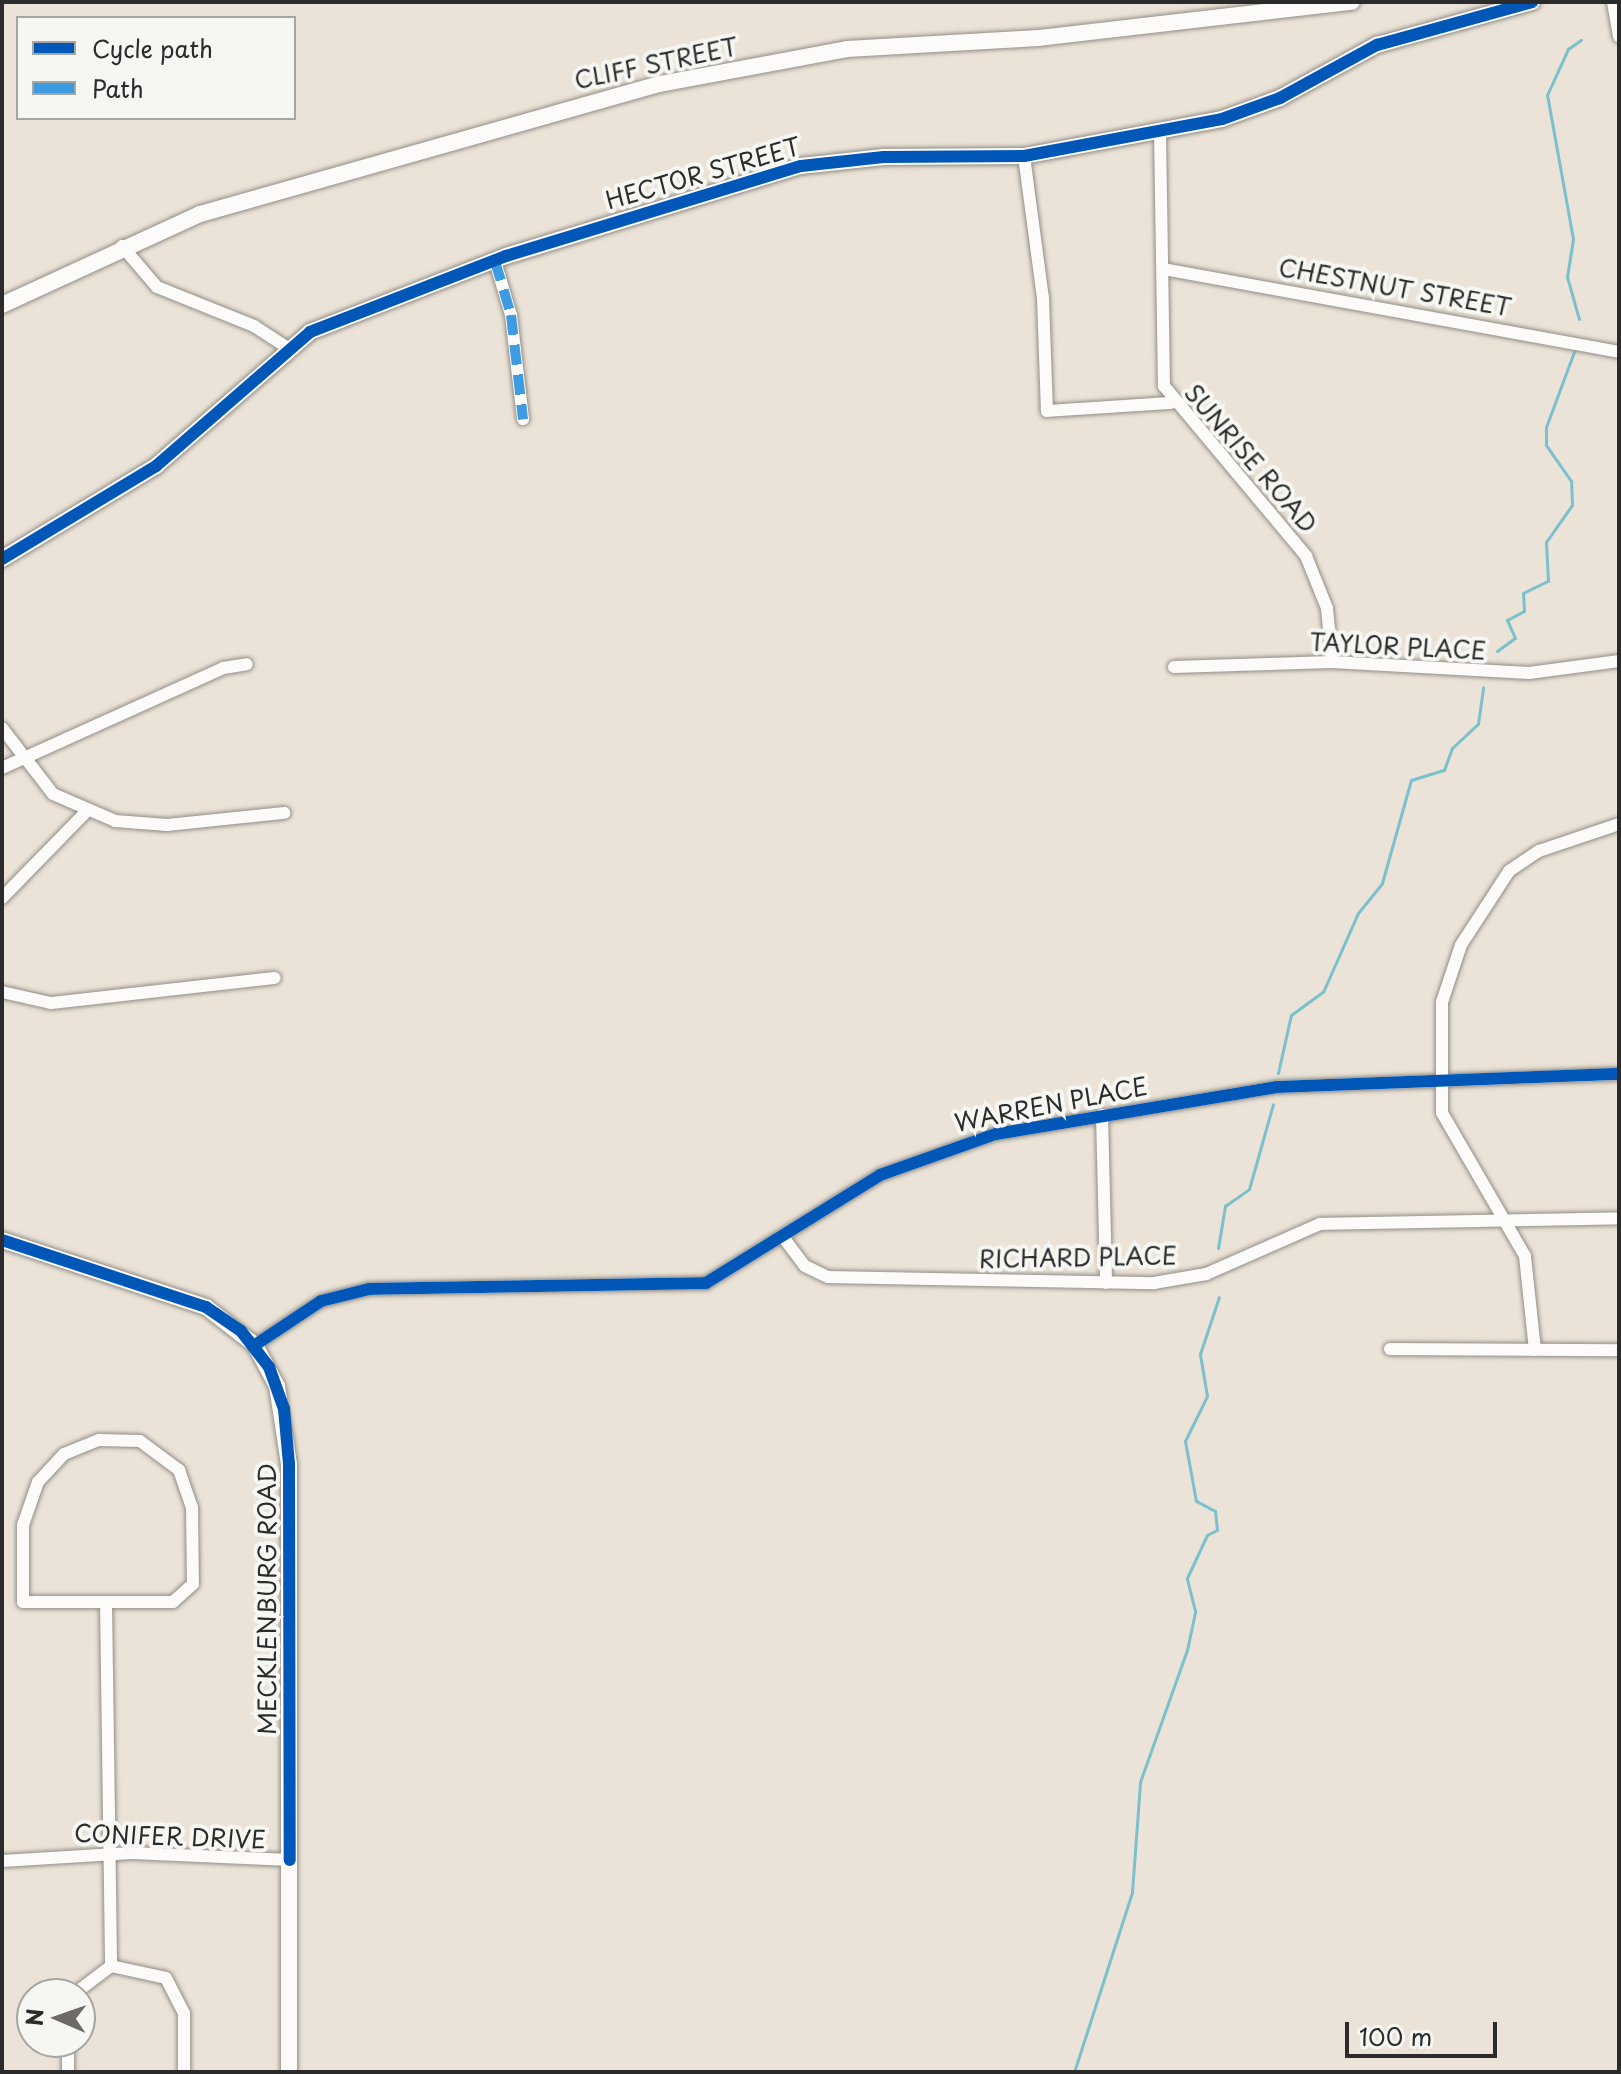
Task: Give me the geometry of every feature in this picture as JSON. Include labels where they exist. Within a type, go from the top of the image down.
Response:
[{"type":"main road","name":"CLIFF STREET","points":[[2,305],[122,246],[214,209],[388,156],[758,65],[847,49],[1039,38],[1352,2]]},
{"type":"main road","name":"HECTOR STREET","points":[[2,559],[153,468],[288,348],[343,318],[495,261],[801,166],[884,157],[1024,156],[1160,132],[1257,109],[1377,45],[1532,2]]},
{"type":"main road","points":[[2,1240],[206,1307],[255,1345]]},
{"type":"main road","name":"MECKLENBURG ROAD","points":[[255,1345],[277,1386],[288,1436],[289,2072]]},
{"type":"street","points":[[1613,2],[1619,36]]},
{"type":"street","name":"SUNRISE ROAD","points":[[1160,132],[1164,386],[1171,403],[1306,556],[1327,608],[1332,662]]},
{"type":"street","points":[[1024,156],[1029,233],[1042,284],[1047,411],[1171,403]]},
{"type":"street","points":[[122,246],[157,287],[254,326],[288,348]]},
{"type":"street","points":[[495,261],[511,315],[523,419]]},
{"type":"street","name":"CHESTNUT STREET","points":[[1163,269],[1619,352]]},
{"type":"street","name":"TAYLOR PLACE","points":[[1174,667],[1332,662],[1517,673],[1619,661]]},
{"type":"street","points":[[2,768],[223,668],[247,664]]},
{"type":"street","points":[[2,728],[21,759],[53,794],[86,812],[167,825],[284,813]]},
{"type":"street","points":[[2,898],[86,812]]},
{"type":"street","points":[[1535,1350],[1530,1269],[1447,1131],[1440,1079],[1448,975],[1499,882],[1539,851],[1618,826]]},
{"type":"street","points":[[2,992],[51,1003],[275,978]]},
{"type":"street","name":"WARREN PLACE","points":[[255,1345],[300,1311],[344,1292],[696,1284],[738,1270],[847,1193],[924,1155],[1102,1115],[1277,1087],[1619,1074]]},
{"type":"street","points":[[1102,1115],[1106,1283]]},
{"type":"street","name":"RICHARD PLACE","points":[[783,1237],[805,1266],[828,1277],[1106,1283],[1196,1277],[1320,1224],[1619,1218]]},
{"type":"street","points":[[1390,1349],[1432,1352],[1619,1350]]},
{"type":"street","points":[[122,1438],[155,1448],[179,1470],[192,1507],[194,1575],[188,1593],[173,1602],[106,1602],[23,1602],[23,1525],[38,1482],[56,1461],[79,1445],[122,1438]]},
{"type":"street","points":[[106,1602],[111,1966]]},
{"type":"street","name":"CONIFER DRIVE","points":[[2,1861],[111,1853],[290,1860]]},
{"type":"street","points":[[95,1978],[111,1966],[155,1972],[176,1989],[184,2013],[184,2072]]},
{"type":"waterway","points":[[1579,319],[1567,277],[1573,239],[1547,95],[1568,49],[1581,40]]},
{"type":"waterway","points":[[1497,651],[1515,638],[1507,620],[1524,611],[1523,593],[1548,581],[1546,542],[1572,505],[1571,481],[1546,445],[1546,427],[1575,349]]},
{"type":"waterway","points":[[1278,1073],[1291,1015],[1323,992],[1358,913],[1382,883],[1411,780],[1444,770],[1452,748],[1478,724],[1483,687]]},
{"type":"waterway","points":[[1218,1248],[1225,1206],[1249,1189],[1273,1104]]},
{"type":"waterway","points":[[1074,2072],[1132,1892],[1140,1782],[1187,1650],[1195,1611],[1187,1578],[1207,1535],[1217,1530],[1215,1511],[1196,1501],[1185,1441],[1207,1396],[1200,1354],[1219,1297]]},
{"type":"marked path","points":[[495,261],[511,315],[523,419]]},
{"type":"cycle path","points":[[2,559],[156,466],[310,332],[506,256],[801,166],[884,157],[1024,156],[1222,119],[1280,98],[1377,45],[1532,2]]},
{"type":"cycle path","points":[[255,1345],[321,1301],[369,1289],[706,1283],[880,1175],[996,1134],[1277,1087],[1619,1074]]},
{"type":"cycle path","points":[[2,1240],[206,1307],[241,1331],[269,1367],[284,1409],[289,1464],[290,1860]]}]
